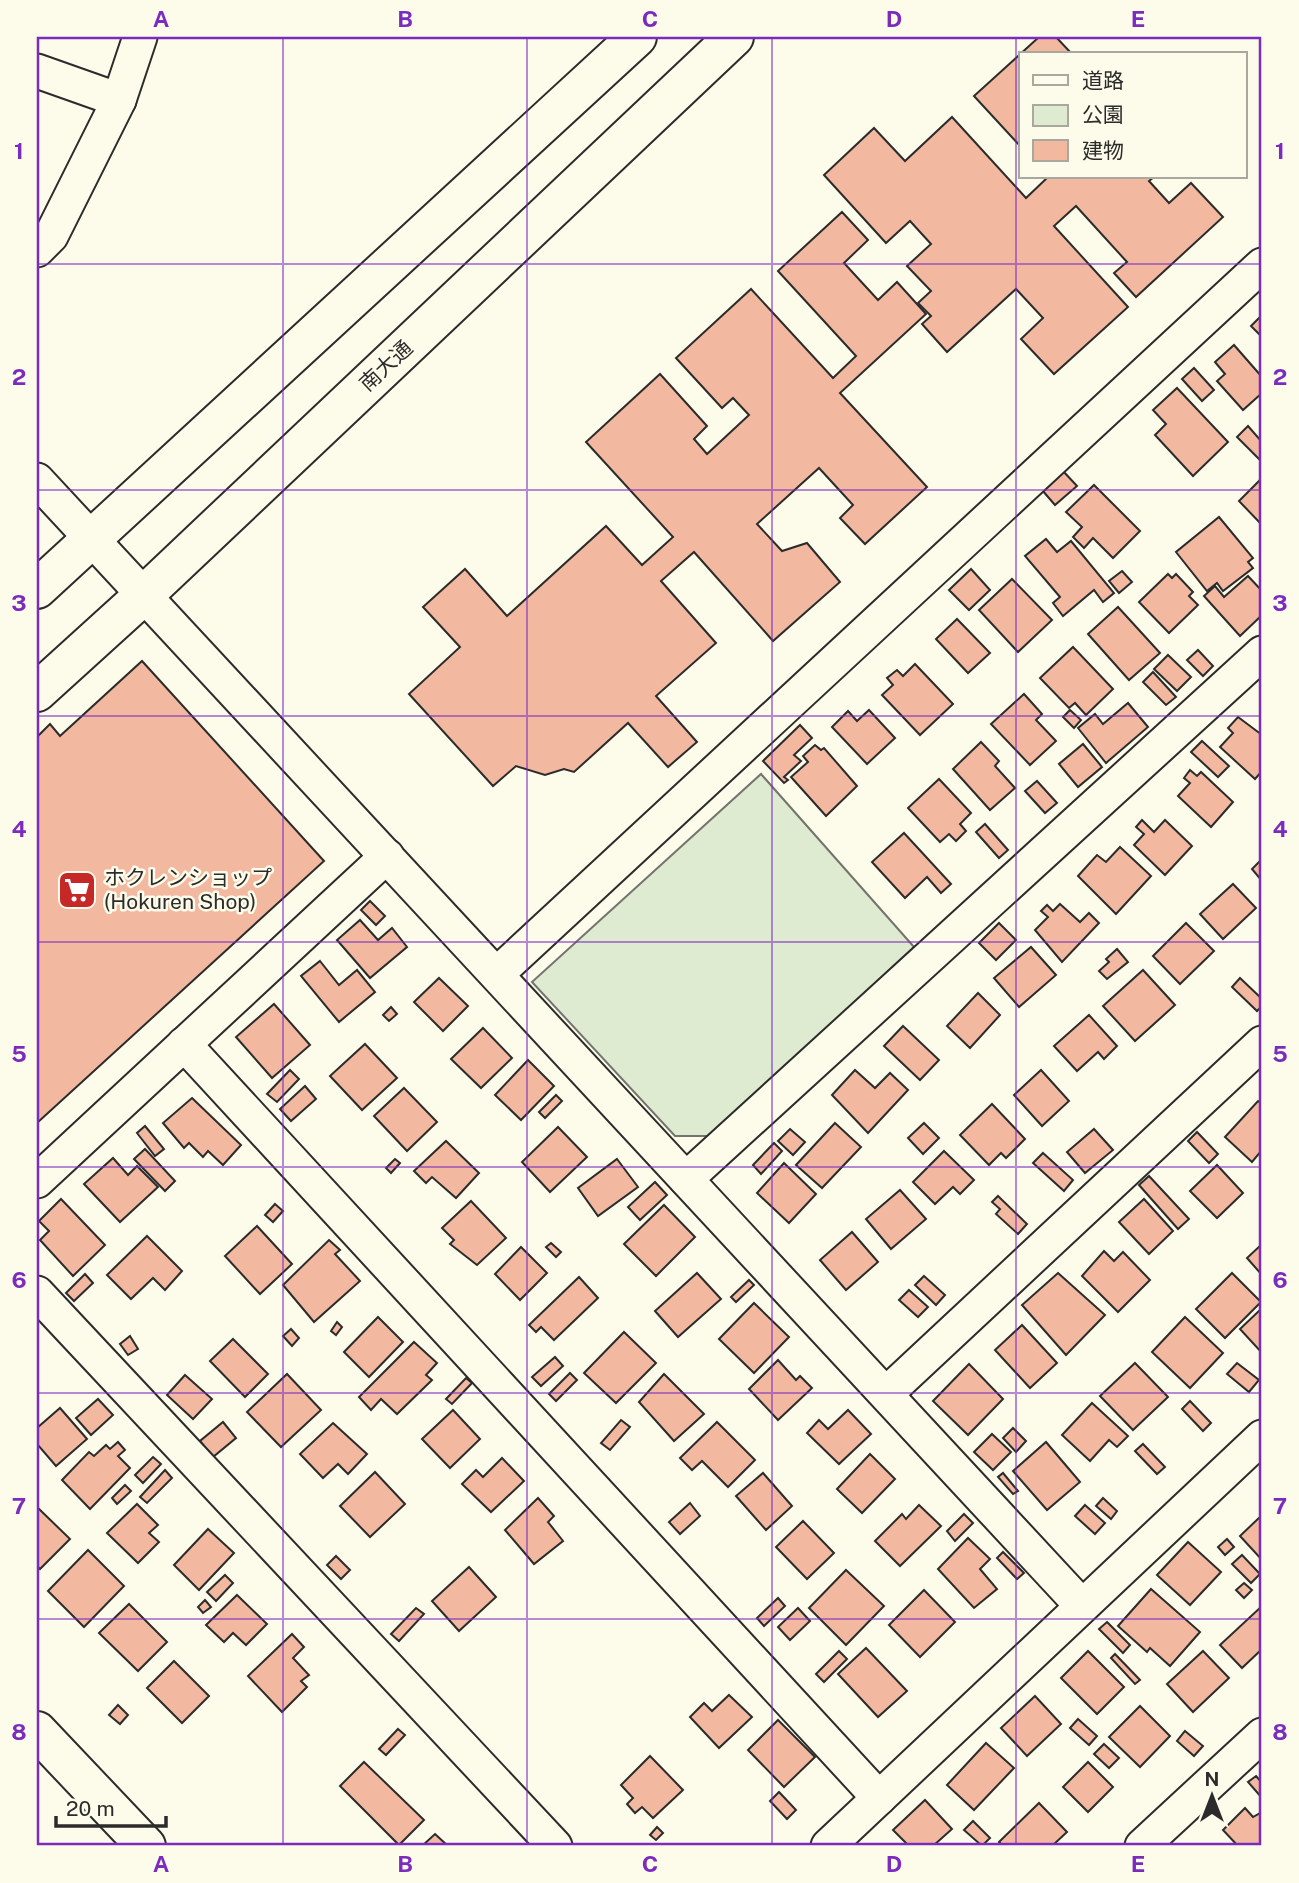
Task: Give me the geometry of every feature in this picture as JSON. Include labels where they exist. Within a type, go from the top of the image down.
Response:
[{"type":"main road","points":[[37,589],[637,37]]},
{"type":"main road","name":"南大通","points":[[37,692],[145,594],[734,37]]},
{"type":"main road","points":[[37,1731],[146,1846]]},
{"type":"street","points":[[37,250],[51,236],[119,100],[140,37]]},
{"type":"street","points":[[37,71],[119,100]]},
{"type":"street","points":[[497,974],[1262,265]]},
{"type":"street","points":[[37,480],[1082,1606]]},
{"type":"street","points":[[687,1179],[1262,653]]},
{"type":"street","points":[[37,1181],[387,856]]},
{"type":"street","points":[[887,1394],[1262,1043]]},
{"type":"street","points":[[184,1044],[879,1798]]},
{"type":"street","points":[[37,1293],[555,1846]]},
{"type":"street","points":[[828,1846],[1262,1437]]},
{"type":"street","points":[[1142,1846],[1262,1735]]},
{"type":"green space","points":[[761,774],[914,947],[711,1136],[675,1136],[532,982]]},
{"type":"building","points":[[1039,37],[1056,37],[1070,52],[1022,52]]},
{"type":"building","points":[[1019,55],[1019,145],[974,96]]},
{"type":"building","points":[[952,117],[1026,198],[1047,178],[1153,178],[1149,181],[1169,203],[1191,183],[1223,217],[1136,297],[1114,273],[1127,262],[1076,206],[1054,226],[1128,307],[1054,374],[1021,339],[1043,318],[1016,289],[947,352],[922,324],[931,316],[918,303],[931,291],[907,266],[931,244],[910,221],[886,243],[824,175],[874,128],[905,161]]},
{"type":"building","points":[[842,212],[868,240],[844,263],[878,300],[897,282],[926,314],[840,393],[927,487],[865,544],[840,518],[853,505],[819,468],[757,524],[782,551],[807,543],[840,582],[773,641],[694,552],[661,581],[716,643],[656,696],[697,742],[668,767],[628,723],[574,772],[564,769],[545,775],[516,766],[493,786],[409,694],[460,647],[423,607],[465,569],[507,616],[606,526],[642,565],[673,537],[586,442],[660,374],[707,426],[694,439],[707,454],[749,415],[733,398],[722,408],[676,358],[751,289],[833,378],[856,356],[778,271]]},
{"type":"building","points":[[1262,315],[1262,337],[1251,326]]},
{"type":"building","points":[[1234,345],[1262,377],[1262,393],[1243,410],[1217,381],[1225,374],[1215,362]]},
{"type":"building","points":[[1194,368],[1214,390],[1202,401],[1182,379]]},
{"type":"building","points":[[1177,388],[1228,442],[1193,476],[1155,435],[1166,424],[1153,410]]},
{"type":"building","points":[[1248,426],[1262,442],[1260,460],[1237,437]]},
{"type":"building","points":[[1063,471],[1077,486],[1055,505],[1042,490]]},
{"type":"building","points":[[1262,478],[1262,525],[1239,501]]},
{"type":"building","points":[[1094,485],[1140,531],[1113,558],[1093,538],[1084,548],[1073,537],[1082,527],[1066,512]]},
{"type":"building","points":[[1219,517],[1253,558],[1248,562],[1253,568],[1223,591],[1217,583],[1207,591],[1176,552]]},
{"type":"building","points":[[1046,539],[1057,552],[1071,541],[1114,593],[1103,602],[1094,590],[1063,616],[1053,603],[1060,597],[1025,556]]},
{"type":"building","points":[[971,569],[990,590],[969,610],[949,590]]},
{"type":"building","points":[[1122,571],[1132,582],[1119,593],[1109,581]]},
{"type":"building","points":[[1168,574],[1172,578],[1176,574],[1193,592],[1189,596],[1198,605],[1169,633],[1139,602]]},
{"type":"building","points":[[1248,576],[1262,591],[1262,615],[1240,636],[1204,596],[1215,586],[1224,597]]},
{"type":"building","points":[[1012,579],[1052,620],[1018,652],[979,610]]},
{"type":"building","points":[[1118,607],[1160,653],[1129,680],[1088,634]]},
{"type":"building","points":[[957,619],[990,653],[968,673],[936,639]]},
{"type":"building","points":[[1073,647],[1113,689],[1086,715],[1075,703],[1069,708],[1040,678]]},
{"type":"building","points":[[1198,650],[1213,666],[1203,676],[1187,660]]},
{"type":"building","points":[[1168,655],[1191,677],[1177,691],[1154,669]]},
{"type":"building","points":[[142,661],[324,861],[37,1123],[37,737],[50,724],[60,736]]},
{"type":"building","points":[[915,664],[953,704],[920,735],[882,695],[893,685],[887,678],[897,670],[903,676]]},
{"type":"building","points":[[1153,672],[1176,697],[1166,705],[1143,682]]},
{"type":"building","points":[[1024,694],[1042,714],[1036,720],[1056,741],[1030,765],[991,724]]},
{"type":"building","points":[[1128,703],[1148,727],[1106,763],[1078,728],[1095,714],[1103,724]]},
{"type":"building","points":[[869,710],[895,738],[867,764],[832,727],[848,711],[857,721]]},
{"type":"building","points":[[1070,710],[1081,720],[1074,728],[1063,717]]},
{"type":"building","points":[[1238,717],[1262,735],[1262,771],[1255,779],[1220,747],[1233,733],[1228,728]]},
{"type":"building","points":[[800,725],[812,738],[794,755],[801,761],[784,777],[788,780],[784,783],[763,761]]},
{"type":"building","points":[[1202,741],[1229,766],[1218,777],[1191,752]]},
{"type":"building","points":[[981,742],[999,761],[995,766],[1015,788],[990,810],[953,769]]},
{"type":"building","points":[[1083,744],[1102,767],[1078,787],[1059,764]]},
{"type":"building","points":[[815,745],[821,750],[824,748],[857,786],[826,816],[791,777],[808,762],[803,756]]},
{"type":"building","points":[[1190,770],[1197,776],[1201,772],[1233,802],[1211,827],[1178,796],[1190,783],[1184,778]]},
{"type":"building","points":[[939,779],[971,813],[960,824],[966,831],[956,841],[949,834],[940,842],[908,808]]},
{"type":"building","points":[[1037,781],[1057,803],[1045,813],[1025,791]]},
{"type":"building","points":[[1142,820],[1154,832],[1165,820],[1192,846],[1165,875],[1134,845],[1144,834],[1136,827]]},
{"type":"building","points":[[985,824],[1008,850],[999,858],[976,832]]},
{"type":"building","points":[[904,833],[951,884],[941,893],[927,877],[905,898],[872,862]]},
{"type":"building","points":[[1120,847],[1151,876],[1116,914],[1078,876],[1097,855],[1106,862]]},
{"type":"building","points":[[1262,859],[1262,881],[1252,869]]},
{"type":"building","points":[[1233,884],[1256,908],[1223,939],[1200,914]]},
{"type":"building","points":[[370,901],[385,916],[376,925],[361,910]]},
{"type":"building","points":[[1060,904],[1080,922],[1089,913],[1099,923],[1062,962],[1035,930],[1048,917],[1041,911],[1047,905],[1053,911]]},
{"type":"building","points":[[360,920],[378,940],[392,928],[407,947],[370,978],[337,940]]},
{"type":"building","points":[[999,923],[1016,940],[996,960],[979,943]]},
{"type":"building","points":[[1186,923],[1214,951],[1180,984],[1153,956]]},
{"type":"building","points":[[1031,947],[1056,975],[1019,1007],[994,978]]},
{"type":"building","points":[[1117,949],[1128,962],[1107,979],[1099,971],[1109,962],[1106,959]]},
{"type":"building","points":[[320,961],[339,985],[357,970],[375,992],[339,1022],[301,976]]},
{"type":"building","points":[[1143,970],[1175,1005],[1135,1041],[1103,1006]]},
{"type":"building","points":[[439,978],[468,1006],[443,1031],[414,1002]]},
{"type":"building","points":[[1240,978],[1262,999],[1262,1006],[1257,1011],[1232,987]]},
{"type":"building","points":[[978,993],[1000,1015],[970,1048],[947,1026]]},
{"type":"building","points":[[274,1004],[310,1045],[272,1078],[236,1037]]},
{"type":"building","points":[[391,1007],[397,1014],[389,1021],[383,1015]]},
{"type":"building","points":[[1089,1015],[1117,1046],[1104,1059],[1098,1052],[1077,1071],[1054,1046]]},
{"type":"building","points":[[903,1026],[939,1060],[920,1080],[884,1046]]},
{"type":"building","points":[[483,1028],[512,1058],[481,1088],[451,1059]]},
{"type":"building","points":[[365,1044],[397,1078],[362,1110],[330,1076]]},
{"type":"building","points":[[528,1060],[554,1086],[521,1120],[495,1095]]},
{"type":"building","points":[[290,1070],[299,1079],[277,1102],[267,1094]]},
{"type":"building","points":[[855,1070],[875,1088],[890,1073],[908,1090],[868,1133],[832,1095]]},
{"type":"building","points":[[1041,1070],[1069,1101],[1042,1126],[1014,1095]]},
{"type":"building","points":[[305,1086],[316,1099],[291,1121],[280,1109]]},
{"type":"building","points":[[404,1088],[437,1122],[407,1151],[374,1116]]},
{"type":"building","points":[[556,1095],[562,1101],[545,1118],[539,1112]]},
{"type":"building","points":[[192,1098],[241,1145],[223,1165],[208,1151],[203,1157],[189,1143],[184,1148],[163,1123]]},
{"type":"building","points":[[1258,1101],[1262,1104],[1262,1150],[1252,1162],[1225,1137]]},
{"type":"building","points":[[992,1104],[1025,1139],[1006,1158],[1001,1153],[989,1165],[960,1135]]},
{"type":"building","points":[[835,1123],[861,1147],[822,1188],[796,1165]]},
{"type":"building","points":[[924,1123],[939,1138],[923,1154],[908,1138]]},
{"type":"building","points":[[145,1126],[164,1149],[155,1156],[137,1133]]},
{"type":"building","points":[[558,1127],[587,1157],[550,1192],[522,1162]]},
{"type":"building","points":[[790,1129],[805,1142],[793,1155],[778,1141]]},
{"type":"building","points":[[1094,1129],[1113,1150],[1085,1173],[1067,1152]]},
{"type":"building","points":[[1197,1132],[1218,1154],[1209,1163],[1188,1141]]},
{"type":"building","points":[[446,1141],[479,1173],[456,1198],[432,1177],[426,1183],[414,1171]]},
{"type":"building","points":[[774,1143],[782,1151],[761,1174],[753,1165]]},
{"type":"building","points":[[145,1149],[175,1181],[165,1191],[134,1159]]},
{"type":"building","points":[[944,1151],[974,1180],[960,1194],[953,1187],[935,1204],[913,1182]]},
{"type":"building","points":[[1043,1153],[1073,1180],[1064,1191],[1033,1163]]},
{"type":"building","points":[[113,1158],[128,1175],[137,1166],[158,1187],[120,1222],[84,1184]]},
{"type":"building","points":[[395,1159],[400,1163],[391,1173],[386,1168]]},
{"type":"building","points":[[617,1159],[638,1187],[598,1216],[578,1188]]},
{"type":"building","points":[[784,1163],[816,1194],[789,1223],[757,1193]]},
{"type":"building","points":[[1217,1165],[1243,1193],[1217,1218],[1190,1191]]},
{"type":"building","points":[[1149,1176],[1189,1219],[1178,1229],[1139,1185]]},
{"type":"building","points":[[655,1182],[667,1195],[640,1220],[628,1207]]},
{"type":"building","points":[[900,1190],[926,1219],[891,1249],[866,1219]]},
{"type":"building","points":[[998,1196],[1027,1224],[1018,1234],[996,1214],[1000,1209],[992,1202]]},
{"type":"building","points":[[61,1199],[105,1245],[73,1276],[40,1240],[49,1231],[39,1221]]},
{"type":"building","points":[[1144,1199],[1173,1231],[1149,1254],[1119,1222]]},
{"type":"building","points":[[471,1201],[506,1238],[477,1265],[450,1244],[454,1240],[442,1228]]},
{"type":"building","points":[[275,1204],[283,1211],[273,1222],[265,1215]]},
{"type":"building","points":[[664,1205],[695,1237],[656,1276],[624,1244]]},
{"type":"building","points":[[257,1226],[292,1264],[260,1294],[225,1256]]},
{"type":"building","points":[[852,1232],[878,1262],[846,1290],[820,1260]]},
{"type":"building","points":[[147,1236],[182,1271],[165,1290],[153,1278],[131,1299],[107,1275]]},
{"type":"building","points":[[329,1240],[340,1250],[335,1254],[360,1281],[314,1322],[283,1285]]},
{"type":"building","points":[[551,1243],[561,1252],[556,1257],[546,1247]]},
{"type":"building","points":[[1262,1244],[1262,1275],[1247,1258]]},
{"type":"building","points":[[521,1247],[547,1273],[520,1300],[495,1274]]},
{"type":"building","points":[[1104,1251],[1114,1261],[1123,1252],[1150,1280],[1118,1312],[1082,1276]]},
{"type":"building","points":[[697,1273],[721,1299],[678,1337],[655,1311]]},
{"type":"building","points":[[1058,1273],[1105,1315],[1066,1355],[1022,1305]]},
{"type":"building","points":[[1232,1273],[1261,1302],[1225,1338],[1196,1309]]},
{"type":"building","points":[[85,1274],[93,1283],[74,1301],[66,1293]]},
{"type":"building","points":[[924,1276],[945,1295],[936,1305],[915,1285]]},
{"type":"building","points":[[579,1277],[598,1298],[554,1340],[541,1327],[536,1332],[529,1325]]},
{"type":"building","points":[[749,1280],[754,1285],[736,1302],[731,1297]]},
{"type":"building","points":[[909,1290],[928,1307],[918,1317],[899,1300]]},
{"type":"building","points":[[754,1303],[789,1337],[754,1373],[719,1339]]},
{"type":"building","points":[[1262,1308],[1262,1353],[1240,1329]]},
{"type":"building","points":[[378,1317],[403,1342],[369,1377],[344,1352]]},
{"type":"building","points":[[1185,1317],[1223,1353],[1190,1388],[1152,1352]]},
{"type":"building","points":[[337,1322],[342,1327],[336,1335],[331,1331]]},
{"type":"building","points":[[1022,1325],[1057,1363],[1030,1388],[995,1350]]},
{"type":"building","points":[[291,1329],[299,1338],[292,1346],[283,1336]]},
{"type":"building","points":[[624,1332],[656,1363],[616,1403],[584,1373]]},
{"type":"building","points":[[130,1336],[138,1349],[128,1355],[120,1344]]},
{"type":"building","points":[[233,1339],[268,1374],[245,1397],[210,1361]]},
{"type":"building","points":[[414,1342],[437,1363],[426,1375],[432,1380],[397,1414],[381,1399],[371,1410],[359,1397]]},
{"type":"building","points":[[555,1357],[563,1366],[541,1386],[532,1377]]},
{"type":"building","points":[[778,1360],[796,1380],[800,1376],[812,1388],[778,1420],[749,1389]]},
{"type":"building","points":[[1135,1363],[1168,1397],[1133,1430],[1100,1396]]},
{"type":"building","points":[[1237,1363],[1259,1380],[1249,1392],[1227,1374]]},
{"type":"building","points":[[969,1364],[1003,1399],[968,1435],[933,1401]]},
{"type":"building","points":[[570,1373],[577,1380],[556,1401],[549,1394]]},
{"type":"building","points":[[287,1374],[321,1410],[281,1447],[247,1412]]},
{"type":"building","points":[[664,1374],[704,1414],[674,1441],[639,1402]]},
{"type":"building","points":[[185,1375],[212,1399],[193,1419],[167,1395]]},
{"type":"building","points":[[466,1378],[472,1383],[452,1404],[446,1399]]},
{"type":"building","points":[[98,1399],[113,1415],[91,1435],[76,1418]]},
{"type":"building","points":[[1190,1401],[1211,1423],[1203,1431],[1182,1409]]},
{"type":"building","points":[[1092,1403],[1128,1436],[1117,1447],[1109,1440],[1090,1461],[1062,1435]]},
{"type":"building","points":[[60,1408],[87,1439],[56,1466],[37,1444],[37,1428]]},
{"type":"building","points":[[453,1410],[480,1439],[450,1468],[422,1439]]},
{"type":"building","points":[[848,1410],[871,1434],[839,1464],[807,1433],[819,1420],[828,1429]]},
{"type":"building","points":[[621,1420],[630,1427],[610,1450],[601,1443]]},
{"type":"building","points":[[223,1422],[236,1438],[213,1457],[200,1441]]},
{"type":"building","points":[[717,1422],[755,1460],[728,1487],[702,1461],[692,1470],[680,1458]]},
{"type":"building","points":[[333,1423],[367,1454],[348,1474],[338,1464],[323,1478],[300,1454]]},
{"type":"building","points":[[1013,1428],[1026,1441],[1016,1452],[1003,1438]]},
{"type":"building","points":[[992,1434],[1011,1452],[993,1470],[974,1452]]},
{"type":"building","points":[[118,1442],[125,1450],[118,1456],[130,1468],[90,1509],[62,1480],[89,1452],[94,1456],[106,1445],[110,1449]]},
{"type":"building","points":[[1046,1442],[1080,1482],[1047,1510],[1013,1471]]},
{"type":"building","points":[[1143,1444],[1165,1467],[1157,1474],[1135,1451]]},
{"type":"building","points":[[870,1454],[895,1479],[862,1513],[837,1489]]},
{"type":"building","points":[[153,1457],[161,1464],[143,1483],[135,1475]]},
{"type":"building","points":[[502,1458],[524,1481],[491,1512],[462,1484],[476,1470],[483,1477]]},
{"type":"building","points":[[165,1470],[172,1478],[147,1503],[140,1497]]},
{"type":"building","points":[[375,1472],[405,1504],[370,1537],[340,1506]]},
{"type":"building","points":[[763,1473],[792,1506],[766,1530],[736,1496]]},
{"type":"building","points":[[1003,1473],[1018,1491],[1013,1494],[998,1477]]},
{"type":"building","points":[[125,1485],[131,1491],[117,1504],[112,1498]]},
{"type":"building","points":[[538,1498],[554,1516],[548,1522],[563,1541],[534,1564],[505,1530]]},
{"type":"building","points":[[1103,1498],[1117,1511],[1111,1519],[1096,1506]]},
{"type":"building","points":[[690,1503],[700,1516],[680,1534],[669,1522]]},
{"type":"building","points":[[137,1504],[158,1525],[149,1533],[159,1542],[138,1563],[107,1533]]},
{"type":"building","points":[[919,1505],[941,1526],[900,1566],[875,1541],[902,1514],[906,1519]]},
{"type":"building","points":[[1085,1505],[1105,1523],[1095,1534],[1075,1516]]},
{"type":"building","points":[[37,1507],[70,1539],[40,1569],[37,1566]]},
{"type":"building","points":[[964,1514],[973,1523],[955,1541],[947,1531]]},
{"type":"building","points":[[1262,1515],[1262,1560],[1240,1536]]},
{"type":"building","points":[[803,1521],[834,1553],[807,1579],[776,1547]]},
{"type":"building","points":[[208,1529],[234,1553],[199,1590],[174,1565]]},
{"type":"building","points":[[968,1538],[990,1559],[980,1569],[997,1589],[974,1608],[938,1569]]},
{"type":"building","points":[[1227,1539],[1234,1547],[1225,1555],[1218,1547]]},
{"type":"building","points":[[1188,1542],[1221,1572],[1190,1605],[1157,1575]]},
{"type":"building","points":[[88,1550],[124,1586],[84,1627],[48,1591]]},
{"type":"building","points":[[1003,1552],[1024,1573],[1017,1579],[997,1558]]},
{"type":"building","points":[[1242,1555],[1260,1574],[1251,1583],[1232,1564]]},
{"type":"building","points":[[336,1556],[350,1570],[341,1579],[327,1565]]},
{"type":"building","points":[[469,1567],[496,1597],[459,1631],[432,1601]]},
{"type":"building","points":[[846,1570],[884,1606],[846,1645],[809,1608]]},
{"type":"building","points":[[225,1575],[233,1583],[216,1601],[207,1592]]},
{"type":"building","points":[[1244,1583],[1252,1590],[1244,1598],[1236,1590]]},
{"type":"building","points":[[1151,1589],[1200,1632],[1170,1666],[1150,1648],[1147,1652],[1118,1626]]},
{"type":"building","points":[[924,1590],[955,1622],[920,1657],[889,1625]]},
{"type":"building","points":[[237,1595],[267,1624],[246,1645],[233,1633],[224,1642],[206,1625]]},
{"type":"building","points":[[778,1598],[785,1606],[764,1626],[757,1618]]},
{"type":"building","points":[[205,1600],[211,1607],[203,1613],[198,1607]]},
{"type":"building","points":[[129,1604],[167,1642],[138,1671],[99,1633]]},
{"type":"building","points":[[1262,1606],[1262,1649],[1242,1668],[1220,1645]]},
{"type":"building","points":[[416,1608],[424,1614],[399,1641],[391,1634]]},
{"type":"building","points":[[798,1608],[810,1621],[790,1640],[778,1627]]},
{"type":"building","points":[[1107,1622],[1130,1645],[1123,1653],[1099,1629]]},
{"type":"building","points":[[292,1634],[304,1647],[293,1658],[309,1675],[301,1681],[307,1687],[282,1712],[248,1676]]},
{"type":"building","points":[[866,1648],[907,1691],[878,1717],[838,1674]]},
{"type":"building","points":[[839,1651],[847,1659],[824,1682],[816,1674]]},
{"type":"building","points":[[1088,1651],[1124,1687],[1097,1714],[1061,1678]]},
{"type":"building","points":[[1203,1651],[1229,1678],[1193,1712],[1167,1684]]},
{"type":"building","points":[[1115,1654],[1140,1680],[1135,1684],[1111,1658]]},
{"type":"building","points":[[174,1661],[209,1696],[182,1723],[147,1688]]},
{"type":"building","points":[[729,1695],[752,1717],[719,1748],[690,1717],[704,1703],[712,1711]]},
{"type":"building","points":[[1035,1696],[1061,1724],[1027,1756],[1001,1728]]},
{"type":"building","points":[[118,1705],[128,1715],[120,1724],[109,1715]]},
{"type":"building","points":[[1140,1706],[1170,1736],[1140,1767],[1109,1737]]},
{"type":"building","points":[[1078,1719],[1097,1736],[1089,1745],[1070,1728]]},
{"type":"building","points":[[778,1720],[815,1757],[784,1787],[748,1750]]},
{"type":"building","points":[[398,1729],[405,1735],[386,1755],[379,1749]]},
{"type":"building","points":[[1185,1731],[1203,1746],[1194,1756],[1177,1741]]},
{"type":"building","points":[[986,1743],[1014,1768],[974,1810],[947,1785]]},
{"type":"building","points":[[1104,1744],[1119,1758],[1109,1768],[1094,1754]]},
{"type":"building","points":[[650,1756],[683,1790],[653,1818],[642,1807],[635,1813],[627,1804],[633,1798],[621,1785]]},
{"type":"building","points":[[364,1762],[424,1820],[399,1845],[340,1786]]},
{"type":"building","points":[[1088,1762],[1113,1787],[1088,1812],[1063,1787]]},
{"type":"building","points":[[1256,1776],[1262,1783],[1262,1798],[1248,1782]]},
{"type":"building","points":[[779,1792],[796,1810],[787,1819],[770,1801]]},
{"type":"building","points":[[925,1800],[952,1829],[933,1846],[909,1846],[893,1830]]},
{"type":"building","points":[[1039,1803],[1067,1832],[1052,1846],[1003,1846],[999,1842]]},
{"type":"building","points":[[1245,1808],[1253,1817],[1262,1812],[1262,1846],[1238,1846],[1223,1830]]},
{"type":"building","points":[[973,1821],[990,1838],[982,1846],[964,1830]]},
{"type":"building","points":[[657,1827],[663,1833],[656,1840],[650,1835]]},
{"type":"building","points":[[435,1834],[448,1846],[422,1846]]},
{"type":"place","name":"ホクレンショップ (Hokuren Shop)","points":[[77,890]]}]
